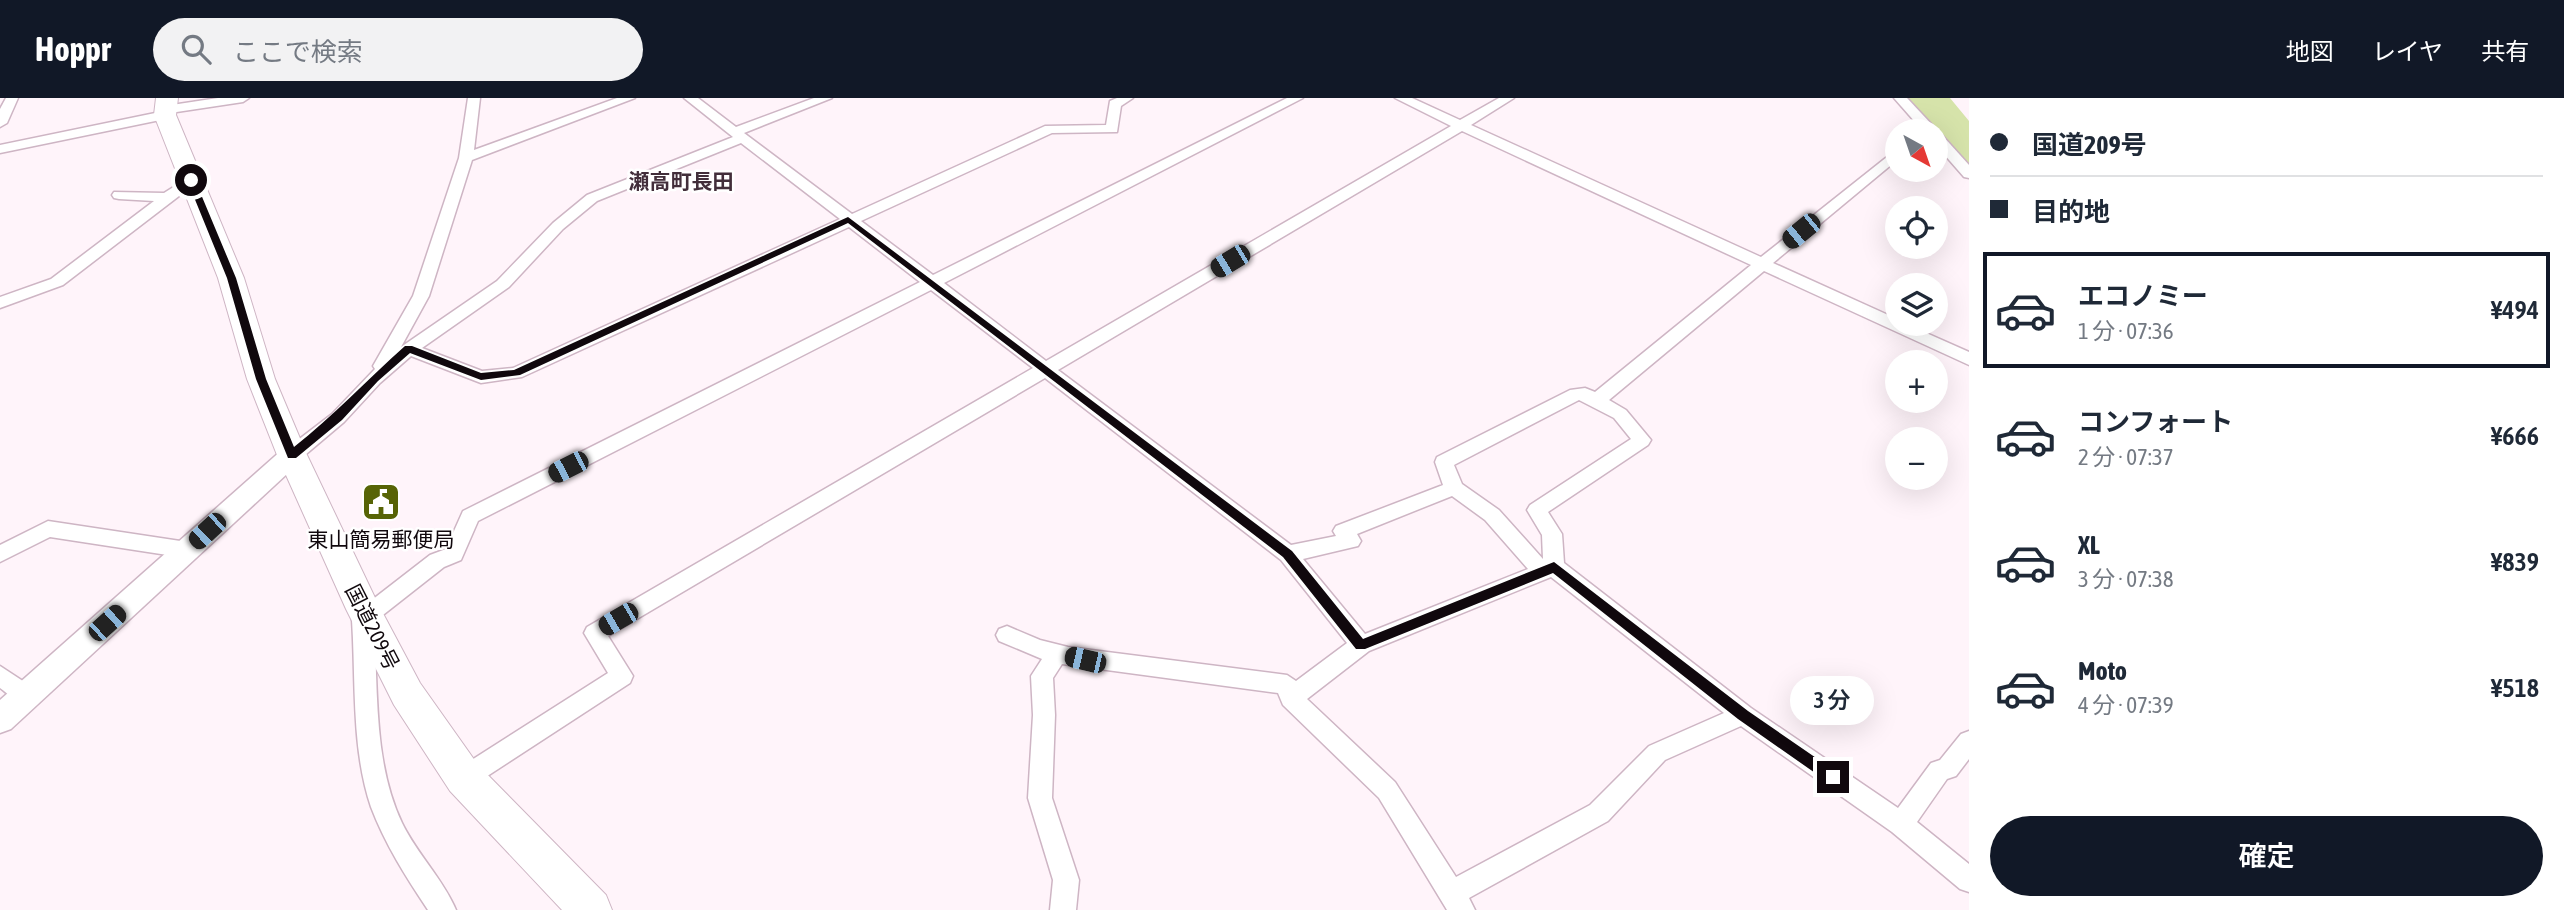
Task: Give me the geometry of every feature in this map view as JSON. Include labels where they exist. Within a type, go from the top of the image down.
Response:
[{"type":"highway","name":"国道209号","points":[[166,108],[179,189],[231,278],[261,379],[292,455],[364,612],[407,694],[464,778],[574,905]]},
{"type":"main road","points":[[0,719],[292,455]]},
{"type":"street","points":[[0,123],[12,98]]},
{"type":"street","points":[[0,149],[166,108],[243,98]]},
{"type":"street","points":[[374,379],[421,296],[466,158],[474,98]]},
{"type":"street","points":[[466,158],[629,98]]},
{"type":"street","points":[[690,98],[1288,554],[1361,645]]},
{"type":"street","points":[[292,455],[338,418],[374,379],[408,349],[503,284],[558,226],[592,198],[826,98]]},
{"type":"street","points":[[408,349],[481,377],[516,373],[1050,129],[1112,129],[1115,104],[1127,98]]},
{"type":"street","points":[[443,910],[392,828],[382,803],[373,763],[364,612],[437,561],[454,554],[470,516],[1297,98]]},
{"type":"street","points":[[1401,98],[1763,262],[1969,359]]},
{"type":"street","points":[[464,778],[622,676],[595,633],[1508,98]]},
{"type":"street","points":[[1900,98],[1919,119]]},
{"type":"street","points":[[1948,150],[1969,174]]},
{"type":"street","points":[[1596,401],[1885,163]]},
{"type":"street","points":[[119,195],[179,189]]},
{"type":"street","points":[[0,303],[57,282],[179,189]]},
{"type":"street","points":[[1548,569],[1552,534],[1537,510],[1642,440],[1620,414],[1585,394],[1576,394],[1444,462],[1454,488],[1492,515],[1548,569],[1743,715],[1901,824],[1969,880]]},
{"type":"street","points":[[1288,554],[1351,541],[1343,530],[1454,488]]},
{"type":"street","points":[[0,554],[48,529],[187,550]]},
{"type":"street","points":[[1291,698],[1361,645],[1548,569]]},
{"type":"street","points":[[1007,635],[1030,648],[1085,660],[1287,685],[1291,698],[1387,790],[1454,905],[1599,813],[1657,753],[1743,715]]},
{"type":"street","points":[[1057,654],[1042,676],[1044,715],[1040,798],[1066,880],[1063,910]]},
{"type":"street","points":[[0,676],[27,696]]},
{"type":"street","points":[[1901,824],[1939,771],[1948,768],[1969,741]]},
{"type":"green space","points":[[1903,98],[1950,98],[1969,121],[1969,173],[1948,149],[1948,119],[1924,119]]},
{"type":"place","name":"東山簡易郵便局","points":[[381,502]]},
{"type":"district","name":"瀬高町長田","points":[[681,181]]},
{"type":"route","points":[[191,180],[231,278],[261,379],[292,455],[338,418],[374,379],[408,349],[481,377],[516,373],[848,219],[1288,554],[1361,645],[1554,567],[1743,715],[1833,777]]}]
